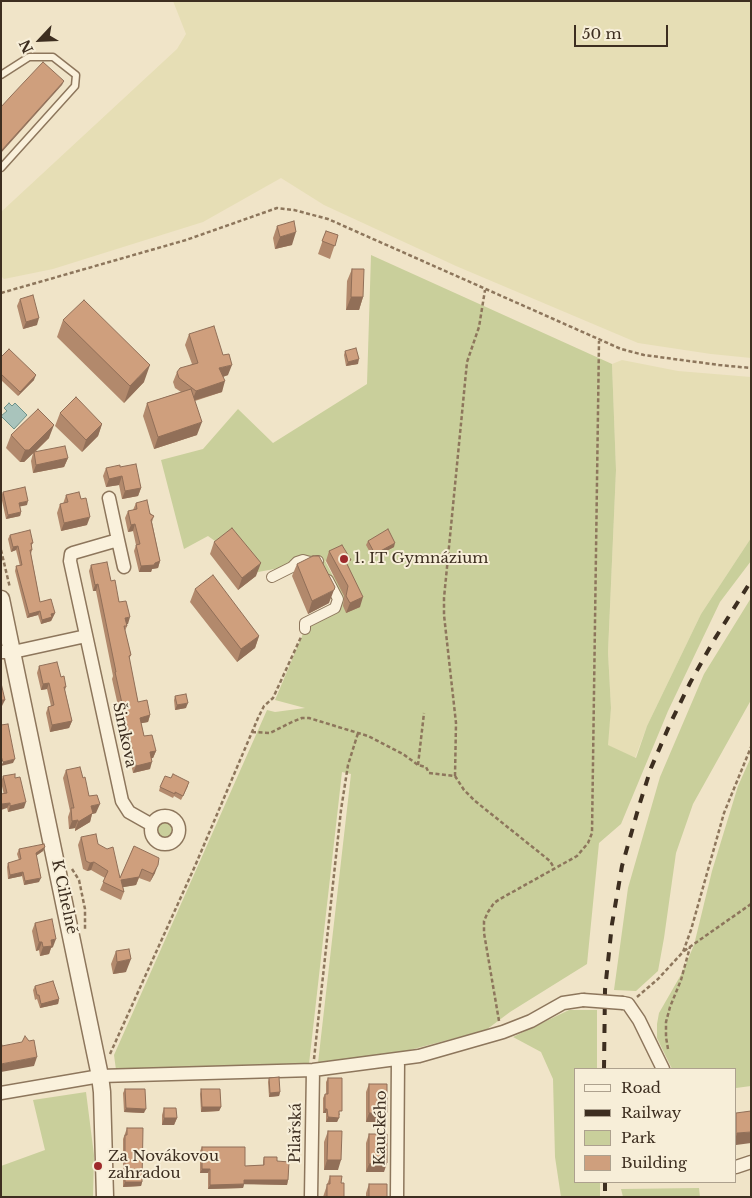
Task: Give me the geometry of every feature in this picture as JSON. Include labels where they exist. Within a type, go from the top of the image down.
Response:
[{"type":"street","points":[[109,498],[124,567]]},
{"type":"street","name":"Šimkova","points":[[118,540],[76,551],[71,554],[70,561],[122,801],[129,812],[152,825]]},
{"type":"street","points":[[272,577],[292,567],[297,562],[303,560],[310,562],[318,561],[338,599],[335,608],[305,623],[305,629]]},
{"type":"street","name":"K Cihelně","points":[[1,599],[7,652],[100,1076],[105,1197]]},
{"type":"street","points":[[7,652],[86,636]]},
{"type":"street","points":[[1,1093],[100,1076],[313,1070],[398,1059],[428,1054],[503,1032],[531,1021],[563,1003],[583,1000],[626,1004],[639,1020],[663,1068]]},
{"type":"street","name":"Kauckého","points":[[397,1197],[398,1059]]},
{"type":"street","name":"Pilařská","points":[[311,1197],[313,1070]]},
{"type":"street","points":[[737,1167],[751,1162]]},
{"type":"lane","points":[[1,75],[29,57],[53,57],[76,75],[75,86],[1,168]]},
{"type":"path","points":[[1,293],[186,240],[277,208],[294,210],[328,219],[621,349],[644,355],[751,368]]},
{"type":"path","points":[[486,290],[479,328],[467,362],[444,598],[444,615],[456,723],[455,776],[469,796],[550,860],[554,869]]},
{"type":"path","points":[[503,1032],[498,1017],[484,933],[484,921],[494,903],[584,850],[592,833],[599,340]]},
{"type":"path","points":[[110,1055],[195,866],[252,732],[264,706],[273,698],[305,629]]},
{"type":"path","points":[[418,765],[424,713]]},
{"type":"path","points":[[252,732],[270,733],[302,718],[309,718],[368,736],[418,765],[426,767],[429,773],[455,776]]},
{"type":"path","points":[[313,1070],[341,810],[348,765],[358,734]]},
{"type":"path","points":[[683,952],[724,813],[751,746]]},
{"type":"path","points":[[626,1004],[658,979],[683,952],[751,904]]},
{"type":"path","points":[[669,1051],[666,1037],[666,1022],[690,947]]},
{"type":"shaded area","points":[[173,1],[751,1],[751,358],[638,343],[456,266],[324,205],[281,178],[203,222],[53,269],[4,279],[1,276],[1,212],[177,49],[186,34]]},
{"type":"shaded area","points":[[622,360],[678,371],[751,377],[751,538],[701,614],[647,726],[635,758],[607,745],[611,708],[608,652],[616,470],[612,364]]},
{"type":"green space","points":[[371,255],[612,364],[616,470],[608,652],[611,708],[608,745],[636,758],[647,726],[701,614],[751,538],[751,561],[720,602],[668,711],[621,824],[599,843],[587,964],[510,1012],[486,1030],[402,1052],[318,1063],[351,774],[342,772],[309,1064],[116,1070],[114,1055],[267,710],[275,712],[305,708],[275,700],[305,629],[338,599],[318,561],[258,572],[208,536],[184,549],[161,460],[203,449],[238,409],[273,443],[367,384]],"holes":[[[339,555],[347,569],[333,576],[325,561]]]},
{"type":"green space","points":[[751,598],[751,700],[693,804],[676,853],[658,971],[636,991],[614,990],[628,888],[660,777],[704,674]]},
{"type":"green space","points":[[751,757],[751,1086],[737,1088],[737,1068],[672,1068],[657,1038],[657,1024],[659,1013],[682,973],[694,945],[712,871],[738,786]]},
{"type":"green space","points":[[164,822],[170,824],[172,830],[170,836],[164,838],[158,836],[156,830],[158,824]]},
{"type":"green space","points":[[569,1010],[597,1010],[597,1068],[574,1068],[574,1183],[600,1183],[600,1197],[561,1197],[555,1157],[553,1079],[541,1052],[513,1037]]},
{"type":"green space","points":[[86,1092],[94,1155],[93,1197],[1,1197],[1,1166],[45,1150],[33,1100]]},
{"type":"green space","points":[[699,1188],[700,1197],[623,1197],[621,1189]]},
{"type":"water","points":[[9,403],[12,406],[15,403],[27,415],[14,429],[1,416],[7,411],[4,408]]},
{"type":"building","points":[[43,62],[64,81],[1,151],[1,107]]},
{"type":"building","points":[[294,221],[296,232],[280,237],[277,226]]},
{"type":"building","points":[[326,231],[338,235],[335,246],[322,241]]},
{"type":"building","points":[[352,269],[364,269],[363,297],[351,297]]},
{"type":"building","points":[[33,295],[39,318],[26,322],[20,299]]},
{"type":"building","points":[[84,300],[150,365],[130,386],[63,320]]},
{"type":"building","points":[[214,326],[223,355],[229,354],[232,365],[219,368],[225,381],[196,391],[179,378],[177,372],[180,368],[198,363],[189,334]]},
{"type":"building","points":[[356,348],[359,359],[348,362],[345,351]]},
{"type":"building","points":[[9,349],[36,375],[20,392],[1,374],[1,357]]},
{"type":"building","points":[[191,389],[202,422],[158,437],[147,403]]},
{"type":"building","points":[[76,397],[102,424],[86,440],[60,413]]},
{"type":"building","points":[[38,409],[54,425],[29,450],[25,450],[11,435]]},
{"type":"building","points":[[65,446],[68,458],[36,465],[34,452]]},
{"type":"building","points":[[136,464],[141,488],[125,491],[122,476],[109,479],[106,468]]},
{"type":"building","points":[[25,487],[28,501],[19,503],[21,512],[8,515],[3,492]]},
{"type":"building","points":[[79,492],[81,499],[86,498],[90,517],[64,523],[60,504],[68,502],[66,495]]},
{"type":"building","points":[[147,500],[150,514],[154,516],[151,520],[160,561],[154,565],[141,566],[136,545],[140,544],[135,524],[131,525],[128,511],[137,509],[136,503]]},
{"type":"building","points":[[232,528],[261,563],[242,578],[214,542]]},
{"type":"building","points":[[388,529],[395,543],[375,554],[368,541]]},
{"type":"building","points":[[30,530],[33,543],[31,543],[32,550],[30,550],[40,602],[51,599],[55,613],[51,614],[52,617],[42,620],[40,611],[29,614],[16,566],[22,565],[18,546],[13,547],[10,535]]},
{"type":"building","points":[[342,545],[351,560],[346,562],[363,597],[350,603],[346,596],[348,586],[329,551]]},
{"type":"building","points":[[313,556],[319,556],[335,587],[334,590],[312,601],[297,564]]},
{"type":"building","points":[[107,562],[111,581],[115,580],[119,602],[126,601],[130,617],[125,618],[127,626],[124,626],[131,655],[129,656],[138,702],[147,700],[150,715],[140,718],[144,736],[152,735],[156,751],[150,752],[152,762],[136,766],[98,584],[95,585],[91,565]]},
{"type":"building","points":[[213,575],[259,636],[241,649],[195,589]]},
{"type":"building","points":[[57,662],[61,677],[64,676],[66,687],[64,687],[72,721],[52,725],[48,707],[54,705],[49,683],[43,684],[39,666]]},
{"type":"building","points":[[1,683],[5,700],[1,700]]},
{"type":"building","points":[[186,694],[188,703],[177,705],[175,696]]},
{"type":"building","points":[[8,724],[15,759],[3,762],[1,756],[1,725]]},
{"type":"building","points":[[80,767],[83,778],[85,777],[89,796],[97,795],[100,804],[91,806],[93,813],[78,822],[78,820],[72,821],[71,808],[74,808],[66,770]]},
{"type":"building","points":[[15,774],[15,778],[20,777],[26,802],[10,806],[10,803],[1,804],[1,794],[7,793],[3,776]]},
{"type":"building","points":[[173,774],[189,782],[183,796],[160,787],[165,776],[171,778]]},
{"type":"building","points":[[96,834],[98,844],[107,849],[113,847],[120,878],[134,846],[159,858],[158,865],[153,874],[142,869],[139,877],[121,880],[124,892],[103,882],[108,871],[94,862],[86,861],[81,837]]},
{"type":"building","points":[[44,844],[45,847],[36,853],[41,878],[25,881],[23,872],[10,875],[8,863],[21,859],[19,849]]},
{"type":"building","points":[[52,919],[56,939],[51,940],[52,946],[43,947],[42,942],[39,942],[35,923]]},
{"type":"building","points":[[129,949],[131,959],[117,962],[116,951]]},
{"type":"building","points":[[53,981],[59,999],[41,1004],[35,986]]},
{"type":"building","points":[[25,1036],[29,1041],[34,1040],[37,1057],[1,1064],[1,1041],[2,1046],[22,1042]]},
{"type":"building","points":[[279,1077],[280,1092],[270,1093],[269,1078]]},
{"type":"building","points":[[328,1078],[342,1078],[342,1111],[339,1111],[339,1118],[328,1117],[327,1109],[325,1109],[325,1094],[328,1094]]},
{"type":"building","points":[[369,1084],[387,1084],[387,1113],[369,1113]]},
{"type":"building","points":[[125,1089],[145,1089],[146,1109],[126,1108]]},
{"type":"building","points":[[201,1089],[220,1089],[221,1107],[202,1107]]},
{"type":"building","points":[[164,1108],[176,1108],[177,1118],[164,1118]]},
{"type":"building","points":[[751,1111],[751,1132],[737,1133],[737,1113]]},
{"type":"building","points":[[127,1128],[143,1128],[142,1182],[125,1182],[125,1135],[127,1135]]},
{"type":"building","points":[[328,1131],[342,1131],[341,1160],[327,1160]]},
{"type":"building","points":[[369,1134],[387,1134],[387,1163],[369,1164]]},
{"type":"building","points":[[202,1147],[245,1147],[245,1166],[264,1165],[264,1157],[277,1157],[277,1161],[289,1162],[288,1180],[244,1180],[244,1184],[210,1185],[210,1169],[202,1169]]},
{"type":"building","points":[[330,1176],[342,1176],[341,1183],[344,1183],[344,1197],[327,1197],[327,1184],[330,1184]]},
{"type":"building","points":[[369,1184],[387,1184],[387,1197],[369,1197]]},
{"type":"railway","points":[[604,1068],[605,990],[612,924],[622,866],[639,806],[651,768],[690,683],[751,581]]},
{"type":"railway","points":[[605,1183],[605,1197]]},
{"type":"place","name":"1. IT Gymnázium","points":[[344,559]]},
{"type":"place","name":"Za Novákovou zahradou","points":[[98,1166]]}]
